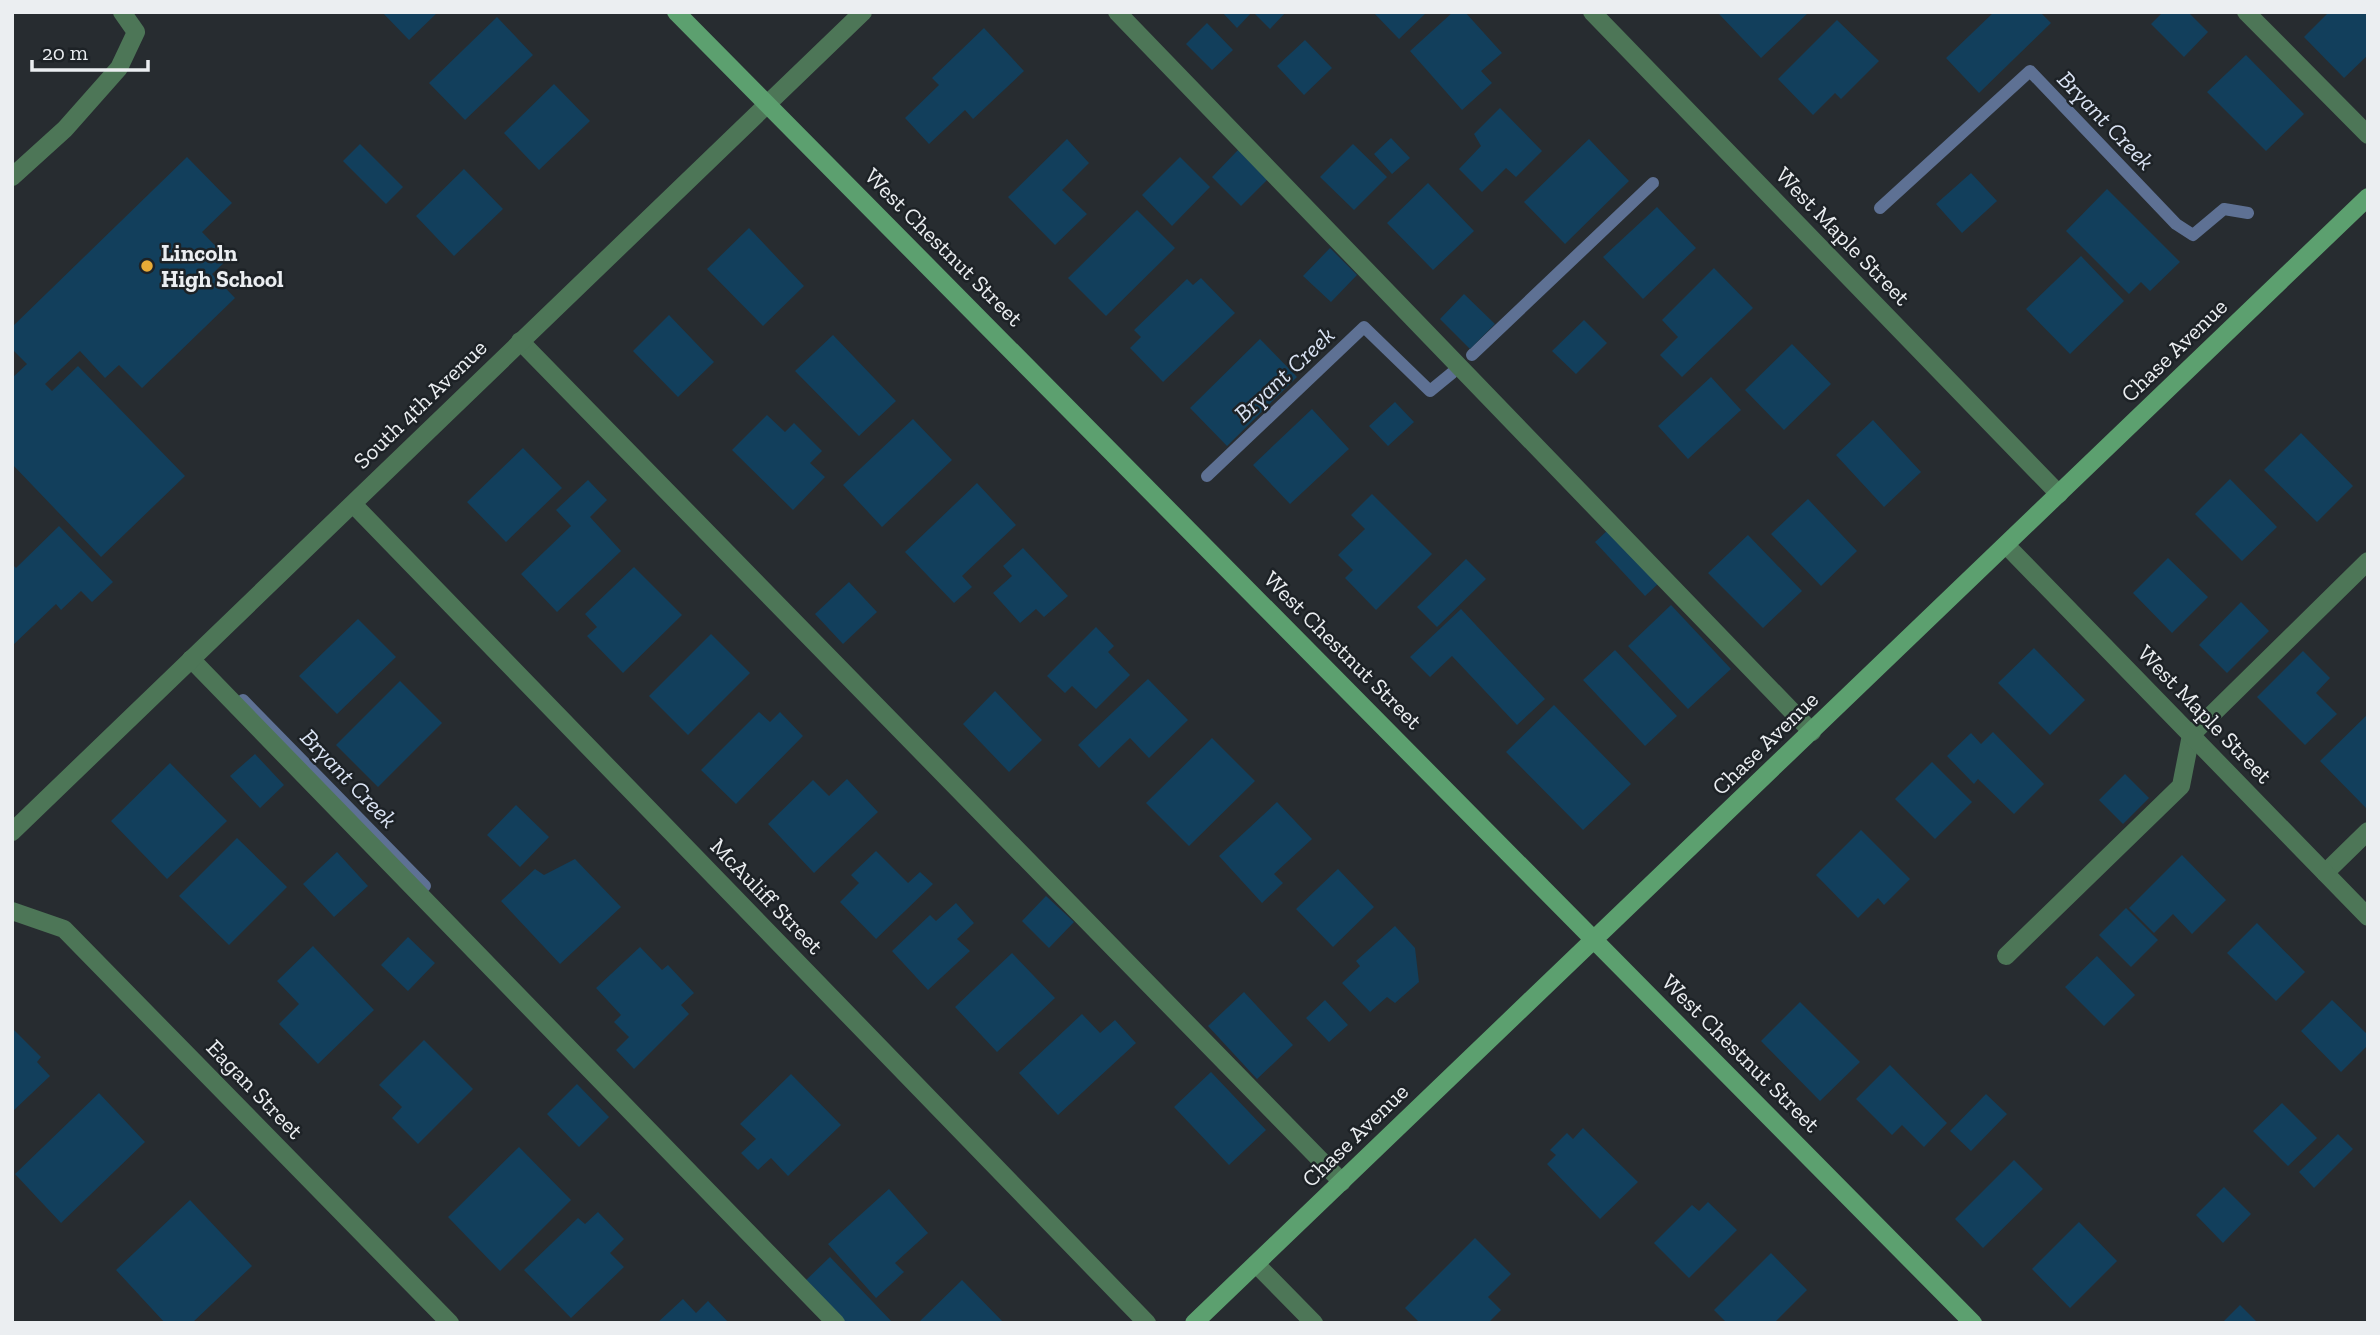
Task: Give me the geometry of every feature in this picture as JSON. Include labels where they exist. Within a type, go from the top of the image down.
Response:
[{"type":"main road","name":"West Chestnut Street","points":[[677,12],[1973,1323]]},
{"type":"main road","name":"Chase Avenue","points":[[1194,1323],[2368,197]]},
{"type":"street","points":[[12,177],[65,129],[119,68],[136,32],[122,12]]},
{"type":"street","name":"South 4th Avenue","points":[[12,832],[863,12]]},
{"type":"street","points":[[1117,12],[1812,732]]},
{"type":"street","name":"West Maple Street","points":[[1592,12],[2059,494]]},
{"type":"street","points":[[2246,12],[2368,135]]},
{"type":"street","points":[[520,341],[1342,1182]]},
{"type":"street","name":"McAuliff Street","points":[[353,504],[1147,1323]]},
{"type":"street","name":"West Maple Street","points":[[2006,545],[2368,917]]},
{"type":"street","points":[[2006,956],[2181,786],[2191,735],[2368,561]]},
{"type":"street","points":[[191,659],[836,1323]]},
{"type":"street","points":[[2325,873],[2368,831]]},
{"type":"street","name":"Eagan Street","points":[[12,911],[64,929],[450,1323]]},
{"type":"street","points":[[1256,1264],[1314,1323]]},
{"type":"building","points":[[382,12],[438,12],[409,40]]},
{"type":"building","points":[[1222,12],[1252,12],[1237,28]]},
{"type":"building","points":[[1253,12],[1286,12],[1270,29]]},
{"type":"building","points":[[1373,12],[1427,12],[1399,39]]},
{"type":"building","points":[[1453,12],[1465,12],[1502,53],[1481,71],[1492,83],[1462,110],[1410,51]]},
{"type":"building","points":[[1809,12],[1761,58],[1719,14]]},
{"type":"building","points":[[1994,12],[2040,12],[2051,23],[1979,93],[1946,58]]},
{"type":"building","points":[[2163,12],[2188,12],[2208,32],[2184,57],[2151,24]]},
{"type":"building","points":[[2329,12],[2368,12],[2368,55],[2344,78],[2304,37]]},
{"type":"building","points":[[497,17],[533,55],[465,120],[429,83]]},
{"type":"building","points":[[1837,20],[1879,61],[1841,99],[1835,93],[1813,115],[1778,79]]},
{"type":"building","points":[[1207,23],[1233,50],[1212,70],[1186,44]]},
{"type":"building","points":[[984,28],[1024,71],[973,119],[965,110],[929,144],[905,118],[939,85],[932,78]]},
{"type":"building","points":[[1305,40],[1332,68],[1304,95],[1277,66]]},
{"type":"building","points":[[2246,55],[2304,114],[2266,151],[2207,92]]},
{"type":"building","points":[[554,84],[590,121],[539,170],[504,133]]},
{"type":"building","points":[[1500,108],[1542,151],[1516,177],[1506,168],[1482,192],[1459,169],[1481,146],[1474,134]]},
{"type":"building","points":[[1391,138],[1410,158],[1392,174],[1374,154]]},
{"type":"building","points":[[1067,139],[1089,163],[1062,190],[1087,214],[1055,245],[1008,197]]},
{"type":"building","points":[[1589,139],[1629,181],[1565,244],[1524,202]]},
{"type":"building","points":[[360,144],[403,187],[386,204],[343,161]]},
{"type":"building","points":[[1353,144],[1387,177],[1354,210],[1320,177]]},
{"type":"building","points":[[1238,150],[1268,179],[1241,206],[1212,177]]},
{"type":"building","points":[[187,157],[232,203],[202,232],[228,259],[212,274],[235,298],[142,388],[119,365],[105,378],[80,351],[45,384],[52,391],[78,366],[185,476],[101,557],[12,464],[12,378],[27,364],[12,349],[12,327]]},
{"type":"building","points":[[1180,157],[1210,187],[1172,226],[1142,195]]},
{"type":"building","points":[[464,169],[503,209],[454,256],[416,216]]},
{"type":"building","points":[[1971,173],[1997,201],[1962,233],[1936,204]]},
{"type":"building","points":[[1428,183],[1474,231],[1433,270],[1387,223]]},
{"type":"building","points":[[2107,189],[2180,262],[2150,291],[2141,282],[2129,294],[2066,231]]},
{"type":"building","points":[[1657,207],[1696,248],[1643,299],[1603,257]]},
{"type":"building","points":[[1137,210],[1175,248],[1106,316],[1068,278]]},
{"type":"building","points":[[749,228],[804,286],[763,326],[707,269]]},
{"type":"building","points":[[1330,248],[1357,275],[1331,302],[1303,276]]},
{"type":"building","points":[[2081,256],[2124,301],[2070,354],[2026,309]]},
{"type":"building","points":[[1714,268],[1753,308],[1682,377],[1660,355],[1678,337],[1662,320]]},
{"type":"building","points":[[1201,278],[1235,313],[1163,382],[1130,348],[1141,337],[1134,330],[1187,279],[1193,285]]},
{"type":"building","points":[[1464,294],[1495,324],[1470,349],[1440,319]]},
{"type":"building","points":[[669,315],[714,362],[678,397],[633,351]]},
{"type":"building","points":[[1584,320],[1607,343],[1576,374],[1552,351]]},
{"type":"building","points":[[833,335],[896,401],[859,436],[795,371]]},
{"type":"building","points":[[1260,339],[1297,377],[1227,446],[1190,408]]},
{"type":"building","points":[[1792,344],[1831,384],[1784,430],[1745,390]]},
{"type":"building","points":[[1711,377],[1741,410],[1688,459],[1658,426]]},
{"type":"building","points":[[1395,402],[1414,422],[1388,446],[1369,426]]},
{"type":"building","points":[[1312,409],[1349,449],[1290,504],[1253,465]]},
{"type":"building","points":[[767,415],[785,432],[794,423],[822,451],[810,463],[825,477],[793,510],[732,450]]},
{"type":"building","points":[[913,419],[952,460],[882,527],[843,485]]},
{"type":"building","points":[[1873,420],[1921,472],[1884,507],[1836,455]]},
{"type":"building","points":[[2301,433],[2353,486],[2317,522],[2264,470]]},
{"type":"building","points":[[523,448],[562,488],[506,542],[467,502]]},
{"type":"building","points":[[2230,479],[2277,527],[2242,561],[2195,514]]},
{"type":"building","points":[[588,480],[607,500],[590,517],[621,551],[557,612],[521,574],[571,526],[556,510]]},
{"type":"building","points":[[977,483],[1016,525],[962,576],[972,587],[954,603],[905,552]]},
{"type":"building","points":[[1372,494],[1432,554],[1376,610],[1345,578],[1353,570],[1338,555],[1365,529],[1351,515]]},
{"type":"building","points":[[1808,499],[1857,551],[1821,586],[1771,534]]},
{"type":"building","points":[[59,526],[113,582],[92,602],[81,591],[61,610],[56,604],[12,646],[12,564],[16,568]]},
{"type":"building","points":[[1609,529],[1659,583],[1645,596],[1595,542]]},
{"type":"building","points":[[1748,535],[1802,591],[1763,628],[1708,573]]},
{"type":"building","points":[[1023,548],[1068,596],[1044,617],[1036,609],[1020,623],[993,593],[1012,576],[1003,566]]},
{"type":"building","points":[[2168,558],[2208,597],[2172,633],[2133,593]]},
{"type":"building","points":[[1466,559],[1486,579],[1437,627],[1417,607]]},
{"type":"building","points":[[634,567],[682,615],[623,673],[587,636],[597,627],[585,614]]},
{"type":"building","points":[[849,582],[877,612],[843,644],[815,614]]},
{"type":"building","points":[[2241,602],[2269,631],[2227,673],[2199,645]]},
{"type":"building","points":[[1671,605],[1731,669],[1688,709],[1628,646]]},
{"type":"building","points":[[1461,609],[1545,699],[1517,725],[1452,656],[1430,677],[1410,657]]},
{"type":"building","points":[[358,619],[396,657],[337,714],[299,676]]},
{"type":"building","points":[[1096,627],[1114,646],[1108,652],[1130,675],[1096,709],[1072,686],[1065,693],[1047,676]]},
{"type":"building","points":[[711,634],[750,673],[688,735],[649,696]]},
{"type":"building","points":[[2034,648],[2085,700],[2050,735],[1998,683]]},
{"type":"building","points":[[1615,650],[1677,716],[1645,746],[1583,680]]},
{"type":"building","points":[[2303,651],[2330,678],[2316,693],[2337,714],[2305,745],[2257,697]]},
{"type":"building","points":[[1148,679],[1188,720],[1149,758],[1130,738],[1099,768],[1078,745]]},
{"type":"building","points":[[400,681],[442,723],[378,787],[336,745]]},
{"type":"building","points":[[995,691],[1042,740],[1009,772],[963,724]]},
{"type":"building","points":[[1554,705],[1631,784],[1583,830],[1506,752]]},
{"type":"building","points":[[759,712],[770,722],[780,712],[803,736],[736,804],[701,770]]},
{"type":"building","points":[[2368,714],[2368,806],[2366,808],[2320,761]]},
{"type":"building","points":[[1993,732],[2044,784],[2014,814],[1978,779],[1974,784],[1947,756],[1971,733],[1981,744]]},
{"type":"building","points":[[1212,738],[1255,781],[1189,846],[1146,803]]},
{"type":"building","points":[[255,754],[284,785],[260,808],[230,776]]},
{"type":"building","points":[[1932,762],[1972,802],[1935,839],[1895,799]]},
{"type":"building","points":[[170,763],[227,821],[167,879],[111,821]]},
{"type":"building","points":[[2125,774],[2149,798],[2123,824],[2099,800]]},
{"type":"building","points":[[847,779],[878,812],[814,873],[768,824],[813,780],[829,796]]},
{"type":"building","points":[[1277,802],[1312,839],[1274,874],[1283,883],[1262,903],[1219,856]]},
{"type":"building","points":[[516,805],[549,837],[520,867],[487,835]]},
{"type":"building","points":[[1861,830],[1910,879],[1884,905],[1878,898],[1858,918],[1816,875]]},
{"type":"building","points":[[237,838],[287,887],[229,945],[179,896]]},
{"type":"building","points":[[876,851],[908,883],[920,872],[933,884],[876,939],[840,902],[859,883],[851,875]]},
{"type":"building","points":[[337,852],[368,886],[334,917],[303,884]]},
{"type":"building","points":[[2182,855],[2226,900],[2192,934],[2173,914],[2154,933],[2129,908]]},
{"type":"building","points":[[575,859],[621,907],[560,964],[501,901],[535,869],[544,875]]},
{"type":"building","points":[[1338,869],[1374,907],[1333,947],[1296,909]]},
{"type":"building","points":[[1046,896],[1074,922],[1049,948],[1022,921]]},
{"type":"building","points":[[956,903],[974,923],[957,939],[970,951],[928,990],[892,951],[930,915],[936,921]]},
{"type":"building","points":[[2126,908],[2158,940],[2131,967],[2099,935]]},
{"type":"building","points":[[2257,923],[2305,972],[2276,1001],[2227,953]]},
{"type":"building","points":[[1395,926],[1415,948],[1419,982],[1395,1003],[1387,997],[1370,1012],[1342,983],[1360,966],[1356,961]]},
{"type":"building","points":[[408,937],[435,963],[408,991],[381,965]]},
{"type":"building","points":[[313,946],[374,1010],[318,1064],[279,1024],[299,1004],[277,981]]},
{"type":"building","points":[[640,947],[662,970],[668,965],[694,993],[681,1005],[689,1014],[634,1069],[616,1050],[629,1037],[614,1022],[621,1015],[596,988]]},
{"type":"building","points":[[1012,953],[1055,998],[997,1052],[955,1007]]},
{"type":"building","points":[[2097,956],[2135,995],[2104,1026],[2065,987]]},
{"type":"building","points":[[1244,992],[1293,1045],[1257,1079],[1208,1026]]},
{"type":"building","points":[[1325,1000],[1348,1025],[1329,1042],[1306,1018]]},
{"type":"building","points":[[2332,1000],[2368,1035],[2368,1045],[2341,1072],[2301,1031]]},
{"type":"building","points":[[1800,1002],[1860,1062],[1820,1101],[1761,1041]]},
{"type":"building","points":[[1082,1014],[1100,1033],[1115,1020],[1136,1043],[1058,1115],[1019,1073]]},
{"type":"building","points":[[12,1028],[41,1057],[37,1062],[50,1076],[12,1112]]},
{"type":"building","points":[[424,1040],[473,1089],[418,1144],[392,1118],[402,1107],[379,1085]]},
{"type":"building","points":[[1890,1065],[1947,1123],[1924,1147],[1902,1125],[1892,1135],[1856,1099]]},
{"type":"building","points":[[1211,1072],[1266,1130],[1229,1165],[1174,1107]]},
{"type":"building","points":[[791,1074],[841,1125],[788,1176],[771,1158],[758,1170],[741,1153],[756,1139],[740,1124]]},
{"type":"building","points":[[577,1084],[609,1117],[579,1147],[547,1114]]},
{"type":"building","points":[[99,1093],[145,1142],[61,1223],[15,1174]]},
{"type":"building","points":[[1986,1094],[2007,1114],[1971,1151],[1950,1131]]},
{"type":"building","points":[[2282,1103],[2317,1138],[2288,1166],[2253,1131]]},
{"type":"building","points":[[1583,1128],[1638,1182],[1600,1219],[1547,1164],[1556,1155],[1550,1150],[1567,1133],[1573,1139]]},
{"type":"building","points":[[2338,1134],[2353,1149],[2314,1188],[2299,1172]]},
{"type":"building","points":[[519,1147],[571,1200],[500,1271],[448,1217]]},
{"type":"building","points":[[2014,1160],[2043,1189],[1983,1248],[1955,1219]]},
{"type":"building","points":[[2224,1187],[2251,1214],[2223,1243],[2196,1215]]},
{"type":"building","points":[[889,1189],[928,1233],[895,1263],[904,1272],[876,1298],[828,1244]]},
{"type":"building","points":[[190,1200],[252,1266],[192,1323],[165,1323],[116,1270]]},
{"type":"building","points":[[1708,1202],[1737,1230],[1689,1278],[1654,1243],[1692,1205],[1699,1211]]},
{"type":"building","points":[[598,1212],[624,1239],[610,1253],[624,1267],[571,1318],[524,1270],[578,1218],[585,1224]]},
{"type":"building","points":[[2079,1222],[2117,1261],[2070,1308],[2032,1269]]},
{"type":"building","points":[[1475,1238],[1511,1274],[1488,1297],[1501,1310],[1488,1323],[1420,1323],[1405,1308]]},
{"type":"building","points":[[1771,1253],[1807,1290],[1774,1323],[1727,1323],[1714,1310]]},
{"type":"building","points":[[830,1257],[893,1323],[842,1323],[804,1282]]},
{"type":"building","points":[[962,1280],[1004,1323],[918,1323]]},
{"type":"building","points":[[683,1299],[696,1313],[708,1301],[729,1323],[657,1323]]},
{"type":"building","points":[[2240,1305],[2258,1323],[2222,1323]]},
{"type":"waterway","name":"Bryant Creek","points":[[1880,208],[2030,71],[2176,224],[2193,235],[2224,209],[2248,213]]},
{"type":"waterway","name":"Bryant Creek","points":[[1472,355],[1653,183]]},
{"type":"waterway","name":"Bryant Creek","points":[[1207,476],[1364,327],[1430,391],[1452,373]]},
{"type":"waterway","name":"Bryant Creek","points":[[243,700],[425,886]]},
{"type":"place","name":"Lincoln High School","points":[[147,266]]}]
